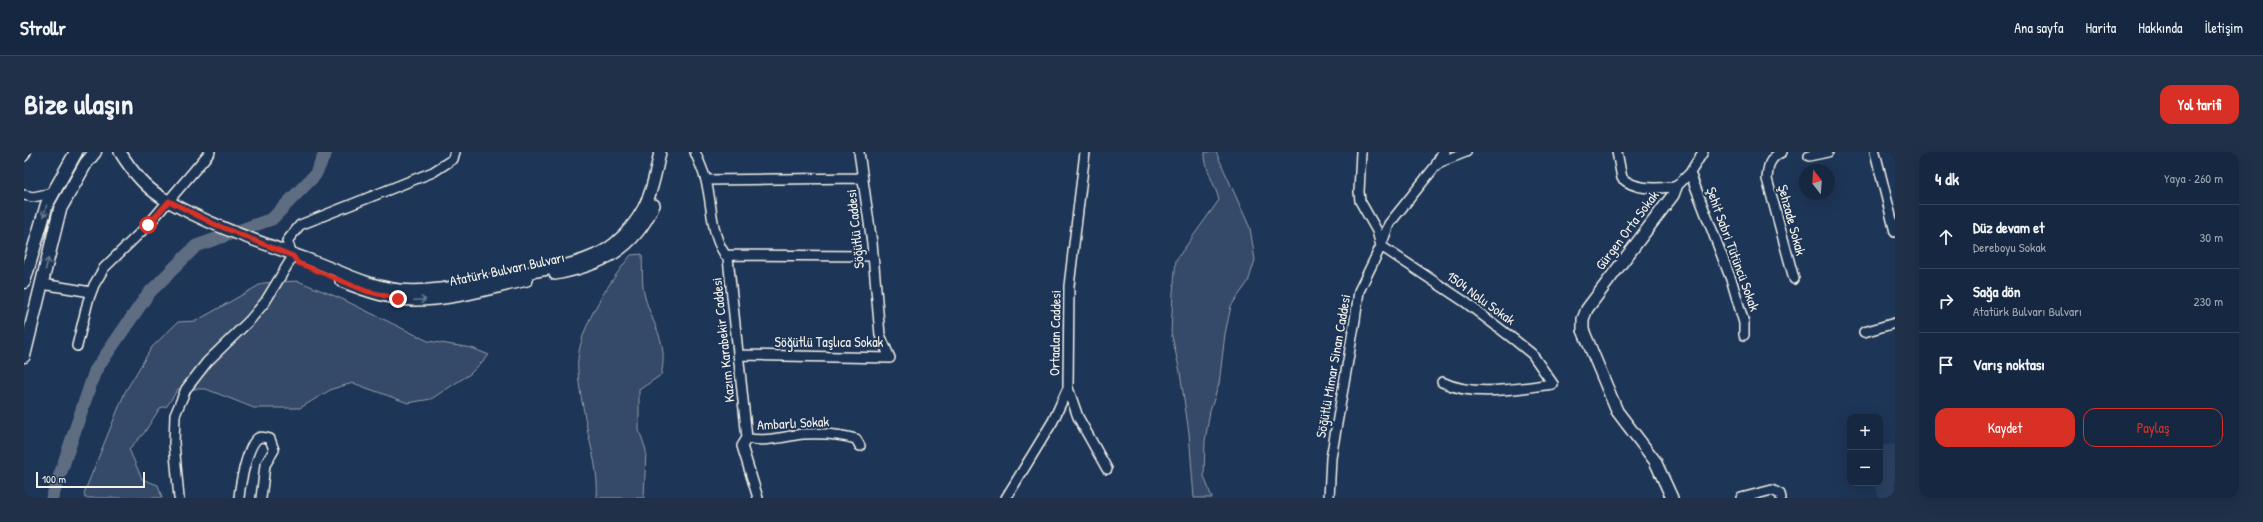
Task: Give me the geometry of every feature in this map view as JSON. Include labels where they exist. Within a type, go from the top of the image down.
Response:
[{"type":"main road","points":[[24,356],[60,209],[86,163],[95,152]]},
{"type":"main road","points":[[24,282],[47,204],[72,153]]},
{"type":"street","points":[[24,156],[26,152]]},
{"type":"street","name":"Atatürk Bulvarı Bulvarı","points":[[120,152],[143,183],[169,201],[214,224],[282,252],[382,287],[413,291],[458,285],[580,261],[612,245],[623,236],[644,210],[652,190],[660,152]]},
{"type":"street","points":[[77,346],[91,292],[104,268],[148,225],[210,152]]},
{"type":"street","points":[[179,498],[174,442],[175,415],[186,389],[207,362],[255,314],[293,256],[287,241],[300,225],[433,172],[453,159],[455,152]]},
{"type":"street","name":"Atatürk Bulvarı Bulvarı","points":[[293,256],[303,265],[360,288],[386,296],[411,300],[439,298],[584,269],[613,255],[638,232],[654,206],[668,152]]},
{"type":"street","name":"Kazım Karabekir Caddesi","points":[[695,152],[706,180],[714,229],[725,255],[728,258],[747,438],[742,446],[743,456],[758,498]]},
{"type":"street","name":"Söğütlü Caddesi","points":[[860,152],[877,303]]},
{"type":"street","name":"Ortaalan Caddesi","points":[[1006,498],[1053,421],[1068,388],[1069,286],[1085,152]]},
{"type":"street","points":[[1361,152],[1360,202],[1377,231],[1381,246]]},
{"type":"street","points":[[1438,163],[1444,152]]},
{"type":"street","points":[[1438,163],[1466,152]]},
{"type":"street","points":[[1617,152],[1622,178],[1626,182],[1633,186],[1676,187]]},
{"type":"street","name":"Gürgen Orta Sokak","points":[[1672,498],[1655,461],[1617,411],[1583,330],[1583,319],[1587,309],[1668,201],[1676,187],[1690,173],[1703,152]]},
{"type":"street","name":"Şehzade Sokak","points":[[1782,152],[1775,155],[1769,163],[1767,179],[1794,279]]},
{"type":"street","points":[[1809,156],[1828,152]]},
{"type":"street","points":[[1875,152],[1895,232]]},
{"type":"street","name":"Söğütlü Mimar Sinan Caddesi","points":[[1329,498],[1331,458],[1359,291],[1381,246],[1389,224],[1438,163]]},
{"type":"street","name":"Şehit Sabri Tütüncü Sokak","points":[[1690,173],[1732,282],[1744,323],[1744,335]]},
{"type":"street","points":[[706,180],[863,178]]},
{"type":"street","points":[[24,195],[33,196],[52,194]]},
{"type":"street","name":"1504 Nolu Sokak","points":[[1381,246],[1465,302],[1516,341],[1532,354],[1554,384],[1502,389],[1462,390],[1442,382]]},
{"type":"street","points":[[725,255],[872,256]]},
{"type":"street","points":[[42,284],[91,292]]},
{"type":"street","name":"Söğütlü Taşlıca Sokak","points":[[738,355],[890,358],[880,335],[877,303]]},
{"type":"street","points":[[1864,332],[1895,323]]},
{"type":"street","points":[[1068,388],[1078,416],[1107,469]]},
{"type":"street","name":"Ambarlı Sokak","points":[[747,438],[763,439],[805,434],[843,435],[856,439],[860,446]]},
{"type":"street","points":[[239,498],[240,486],[251,447],[258,438],[262,437],[270,439],[274,450],[264,465],[261,498]]},
{"type":"street","points":[[1741,498],[1772,490],[1780,494],[1781,498]]},
{"type":"shaded area","points":[[1205,152],[1216,152],[1250,228],[1255,260],[1248,282],[1231,306],[1225,334],[1219,384],[1210,411],[1205,441],[1204,476],[1212,498],[1194,498],[1189,433],[1180,372],[1171,332],[1176,260],[1219,200],[1206,164]]},
{"type":"shaded area","points":[[642,254],[644,292],[648,308],[662,344],[663,353],[661,375],[639,390],[639,430],[646,450],[644,498],[597,498],[596,470],[579,385],[578,357],[581,341],[587,325],[603,294],[631,255]]},
{"type":"shaded area","points":[[298,281],[342,299],[428,341],[472,348],[489,355],[470,374],[431,399],[408,403],[353,383],[332,389],[300,408],[254,408],[206,389],[178,389],[167,406],[160,408],[144,433],[129,449],[142,479],[158,485],[162,498],[85,498],[84,493],[125,392],[152,347],[178,322],[196,321],[263,283]]},
{"type":"shaded area","points":[[1895,444],[1895,498],[1879,498],[1875,486],[1883,486],[1883,446]]},
{"type":"waterway","points":[[52,498],[95,371],[148,294],[196,246],[272,219],[315,175],[326,152]]},
{"type":"route","points":[[148,225],[169,201],[214,224],[293,256],[298,263],[366,291],[398,299]]}]
